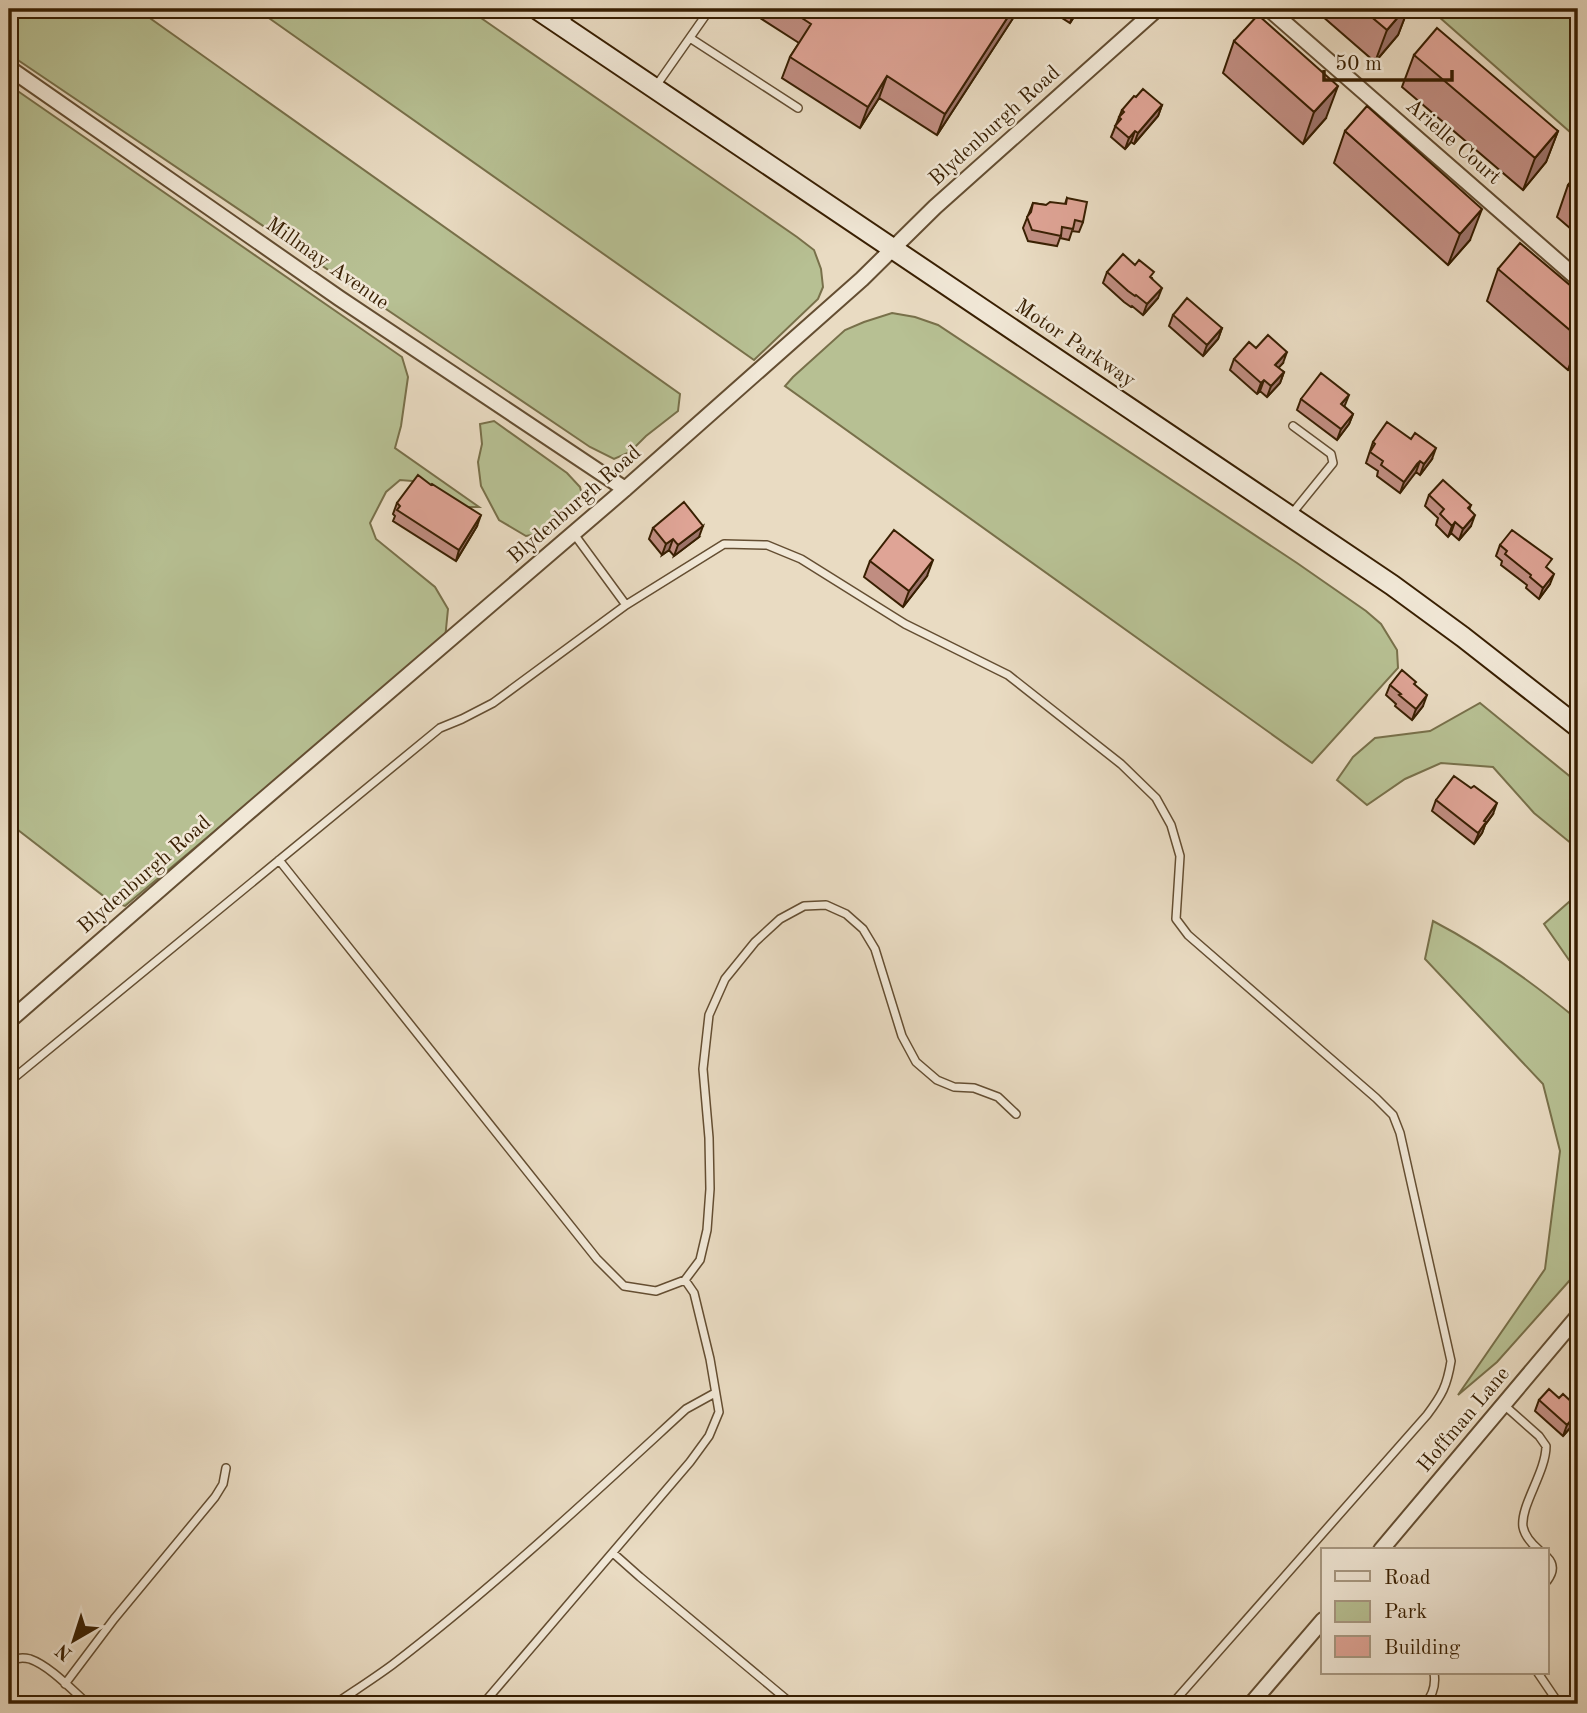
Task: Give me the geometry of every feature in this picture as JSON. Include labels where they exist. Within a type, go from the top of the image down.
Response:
[{"type":"main road","name":"Motor Parkway","points":[[537,9],[1392,585],[1578,727]]},
{"type":"street","name":"Blydenburgh Road","points":[[9,1021],[254,807],[574,534],[862,279],[935,207],[1157,9]]},
{"type":"street","name":"Arielle Court","points":[[1269,9],[1578,279]]},
{"type":"street","name":"Millmay Avenue","points":[[9,68],[339,298],[625,489]]},
{"type":"street","name":"Hoffman Lane","points":[[1383,1548],[1578,1316]]},
{"type":"street","points":[[1251,1704],[1321,1622]]},
{"type":"lane","points":[[562,26],[573,9]]},
{"type":"lane","points":[[655,88],[710,9]]},
{"type":"lane","points":[[690,38],[798,108]]},
{"type":"lane","points":[[1290,516],[1333,463],[1331,454],[1293,426]]},
{"type":"lane","points":[[574,534],[626,606]]},
{"type":"lane","points":[[9,1082],[440,728],[493,703],[626,606],[724,544],[766,545],[801,559],[905,624],[1008,675],[1121,764],[1156,798],[1171,825],[1180,856],[1176,919],[1188,934],[1376,1098],[1393,1115],[1400,1133],[1451,1361],[1448,1381],[1427,1415],[1172,1704]]},
{"type":"lane","points":[[279,860],[597,1259],[624,1286],[656,1292],[685,1280],[699,1261],[707,1230],[710,1189],[703,1069],[709,1015],[726,979],[755,942],[780,919],[803,906],[826,905],[846,914],[863,929],[875,949],[902,1036],[916,1062],[937,1080],[954,1087],[974,1088],[998,1097],[1017,1114]]},
{"type":"lane","points":[[483,1704],[690,1462],[709,1436],[719,1412],[694,1293],[685,1280]]},
{"type":"lane","points":[[335,1704],[391,1665],[485,1590],[686,1409],[715,1393]]},
{"type":"lane","points":[[1504,1405],[1539,1436],[1546,1446],[1545,1461],[1522,1524],[1530,1542],[1537,1548]]},
{"type":"lane","points":[[65,1684],[114,1619],[215,1497],[223,1484],[226,1468]]},
{"type":"lane","points":[[613,1553],[792,1704]]},
{"type":"lane","points":[[1548,1559],[1553,1567],[1548,1580]]},
{"type":"lane","points":[[9,1661],[21,1657],[32,1660],[88,1704]]},
{"type":"lane","points":[[1425,1704],[1432,1693],[1434,1674]]},
{"type":"lane","points":[[1539,1674],[1559,1704]]},
{"type":"green space","points":[[9,9],[137,9],[680,394],[678,411],[630,452],[614,459],[590,447],[9,54]]},
{"type":"green space","points":[[256,9],[468,9],[814,250],[821,269],[823,287],[818,299],[754,360]]},
{"type":"green space","points":[[1430,9],[1578,9],[1578,139]]},
{"type":"green space","points":[[9,85],[402,357],[408,377],[395,448],[479,507],[466,507],[425,482],[400,480],[386,492],[370,523],[376,539],[435,587],[448,609],[445,639],[125,906],[110,901],[9,823]]},
{"type":"green space","points":[[892,313],[938,325],[1366,611],[1381,624],[1397,650],[1398,668],[1312,763],[785,386],[845,330]]},
{"type":"green space","points":[[494,421],[567,473],[580,487],[582,495],[542,533],[526,536],[499,520],[481,486],[478,462],[482,444],[480,424]]},
{"type":"green space","points":[[1480,703],[1578,783],[1578,849],[1534,813],[1493,767],[1441,763],[1405,779],[1367,805],[1337,780],[1353,757],[1375,738],[1430,731]]},
{"type":"green space","points":[[1578,894],[1578,955],[1569,960],[1544,924]]},
{"type":"green space","points":[[1433,921],[1508,967],[1578,1020],[1578,1271],[1497,1362],[1458,1395],[1545,1269],[1560,1151],[1543,1084],[1425,959]]},
{"type":"building","points":[[788,9],[1013,9],[945,114],[887,76],[868,107],[790,57],[811,24]]},
{"type":"building","points":[[1362,9],[1405,9],[1387,30]]},
{"type":"building","points":[[1258,15],[1338,86],[1314,112],[1234,41]]},
{"type":"building","points":[[1437,28],[1558,131],[1535,158],[1414,55]]},
{"type":"building","points":[[1143,89],[1162,105],[1138,133],[1135,131],[1129,138],[1115,126],[1121,119],[1119,117],[1124,112],[1122,110]]},
{"type":"building","points":[[1367,106],[1482,209],[1460,234],[1345,131]]},
{"type":"building","points":[[1578,173],[1578,193],[1568,185]]},
{"type":"building","points":[[1067,198],[1087,202],[1083,222],[1075,220],[1073,229],[1062,227],[1061,236],[1032,230],[1027,217],[1033,203],[1066,204]]},
{"type":"building","points":[[1520,243],[1578,292],[1578,337],[1498,269]]},
{"type":"building","points":[[1123,254],[1135,265],[1139,260],[1154,272],[1150,277],[1162,288],[1147,304],[1107,272]]},
{"type":"building","points":[[1187,298],[1222,328],[1207,345],[1173,315]]},
{"type":"building","points":[[1268,335],[1287,352],[1275,365],[1284,372],[1271,386],[1264,380],[1261,383],[1234,359],[1249,342],[1256,348]]},
{"type":"building","points":[[1321,373],[1349,395],[1341,404],[1353,414],[1341,429],[1301,399]]},
{"type":"building","points":[[1387,422],[1411,439],[1415,433],[1436,448],[1424,464],[1420,461],[1417,464],[1404,482],[1381,465],[1383,461],[1370,452],[1375,444],[1373,442]]},
{"type":"building","points":[[418,475],[481,515],[459,550],[397,510],[400,506],[397,503]]},
{"type":"building","points":[[1443,480],[1471,505],[1468,508],[1475,515],[1463,529],[1455,522],[1452,526],[1440,514],[1444,509],[1429,495]]},
{"type":"building","points":[[684,502],[703,526],[678,545],[673,539],[666,544],[653,528]]},
{"type":"building","points":[[894,530],[933,560],[909,591],[870,561]]},
{"type":"building","points":[[1512,530],[1552,559],[1546,567],[1554,574],[1543,588],[1505,554],[1507,551],[1500,545]]},
{"type":"building","points":[[1402,670],[1427,695],[1416,709],[1390,685]]},
{"type":"building","points":[[1454,776],[1471,788],[1474,786],[1497,803],[1478,833],[1436,800]]},
{"type":"building","points":[[1549,1389],[1559,1398],[1563,1394],[1578,1408],[1578,1412],[1567,1425],[1539,1400]]}]
